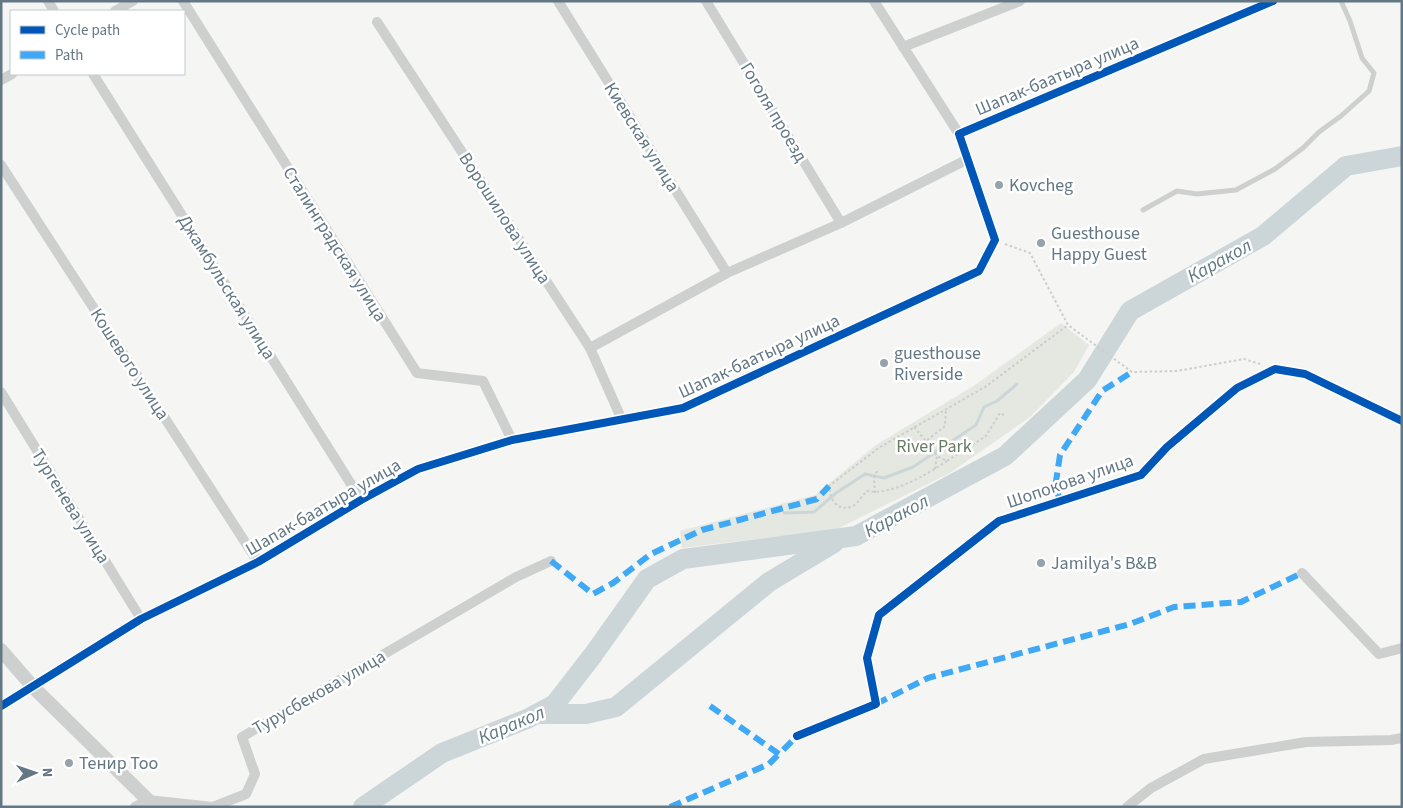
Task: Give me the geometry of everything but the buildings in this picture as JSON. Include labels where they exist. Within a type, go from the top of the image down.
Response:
[{"type":"street","points":[[117,10],[132,1]]},
{"type":"street","name":"Сталинградская улица","points":[[183,1],[417,374],[483,381],[512,440]]},
{"type":"street","name":"Киевская улица","points":[[558,1],[726,273]]},
{"type":"street","name":"Гоголя проезд","points":[[706,1],[841,223]]},
{"type":"street","points":[[874,1],[959,134]]},
{"type":"street","points":[[903,48],[1020,1]]},
{"type":"street","name":"Шапак-баатыра улица","points":[[1,706],[141,619],[258,562],[361,500],[418,469],[512,440],[683,408],[979,271],[996,240],[959,134],[1273,1]]},
{"type":"street","name":"Ворошилова улица","points":[[376,22],[590,348],[622,420]]},
{"type":"street","name":"Джамбульская улица","points":[[94,75],[361,500]]},
{"type":"street","points":[[590,348],[726,273],[841,223],[968,159]]},
{"type":"street","name":"Кошевого улица","points":[[1,165],[258,562]]},
{"type":"street","points":[[1274,369],[1305,374],[1402,421]]},
{"type":"street","name":"Шопокова улица","points":[[797,736],[876,704],[867,658],[879,615],[999,521],[1141,475],[1167,447],[1237,388],[1274,369]]},
{"type":"street","name":"Тургенева улица","points":[[1,392],[141,619]]},
{"type":"street","name":"Турусбекова улица","points":[[152,803],[213,807],[246,794],[255,774],[242,737],[516,577],[551,562]]},
{"type":"street","points":[[1302,573],[1379,654],[1402,648]]},
{"type":"street","points":[[1,650],[33,687],[152,803]]},
{"type":"street","points":[[1127,807],[1151,788],[1204,759],[1306,742],[1391,740],[1402,738]]},
{"type":"street","points":[[135,807],[152,803]]},
{"type":"lane","points":[[1143,210],[1177,191],[1197,194],[1236,190],[1275,169],[1303,148],[1319,132],[1341,116],[1369,91],[1374,73],[1362,58],[1350,21],[1341,1]]},
{"type":"path","points":[[996,240],[1030,253],[1068,325],[1132,372],[1177,371],[1244,359],[1274,369]]},
{"type":"path","points":[[1006,416],[1000,413],[986,436],[920,478],[880,492],[868,491],[854,505],[849,507],[841,507],[833,503],[829,486],[855,466],[914,427],[985,386],[1068,325]]},
{"type":"path","points":[[926,442],[945,426],[946,409]]},
{"type":"path","points":[[914,427],[937,456],[947,461]]},
{"type":"path","points":[[935,468],[937,456]]},
{"type":"path","points":[[875,493],[874,478],[877,471]]},
{"type":"path","points":[[874,484],[880,492]]},
{"type":"green space","name":"River Park","points":[[1061,323],[1089,345],[1074,372],[1030,417],[950,473],[835,530],[682,548],[680,531],[815,495],[876,445],[975,385]]},
{"type":"waterway","name":"Каракол","points":[[363,807],[442,753],[527,719],[555,704],[593,655],[647,579],[683,559],[856,536],[1005,456],[1087,380],[1130,311],[1263,236],[1346,166],[1402,156]]},
{"type":"waterway","points":[[784,513],[814,512],[836,493],[865,474],[884,478],[913,467],[976,425],[984,407],[997,401],[1017,384]]},
{"type":"waterway","points":[[539,714],[586,714],[616,707],[769,582],[834,543]]},
{"type":"marked path","points":[[1061,501],[1055,488],[1060,455],[1102,391],[1132,372]]},
{"type":"marked path","points":[[551,561],[593,594],[613,583],[651,554],[702,530],[817,499],[829,486]]},
{"type":"marked path","points":[[876,704],[928,678],[1130,624],[1174,607],[1241,602],[1302,573]]},
{"type":"marked path","points":[[710,706],[779,754],[797,736]]},
{"type":"marked path","points":[[670,807],[769,764],[779,754]]},
{"type":"cycle path","points":[[1,706],[141,619],[258,562],[361,500],[418,469],[512,440],[683,408],[979,271],[995,240],[959,134],[1273,1]]},
{"type":"cycle path","points":[[797,736],[876,704],[867,658],[879,615],[999,521],[1141,475],[1167,447],[1237,388],[1275,369],[1305,374],[1402,421]]},
{"type":"place","name":"Kovcheg","points":[[999,185]]},
{"type":"place","name":"Guesthouse Happy Guest","points":[[1041,243]]},
{"type":"place","name":"guesthouse Riverside","points":[[884,363]]},
{"type":"place","name":"Jamilya's B&B","points":[[1041,563]]},
{"type":"place","name":"Тенир Тоо","points":[[69,763]]}]
